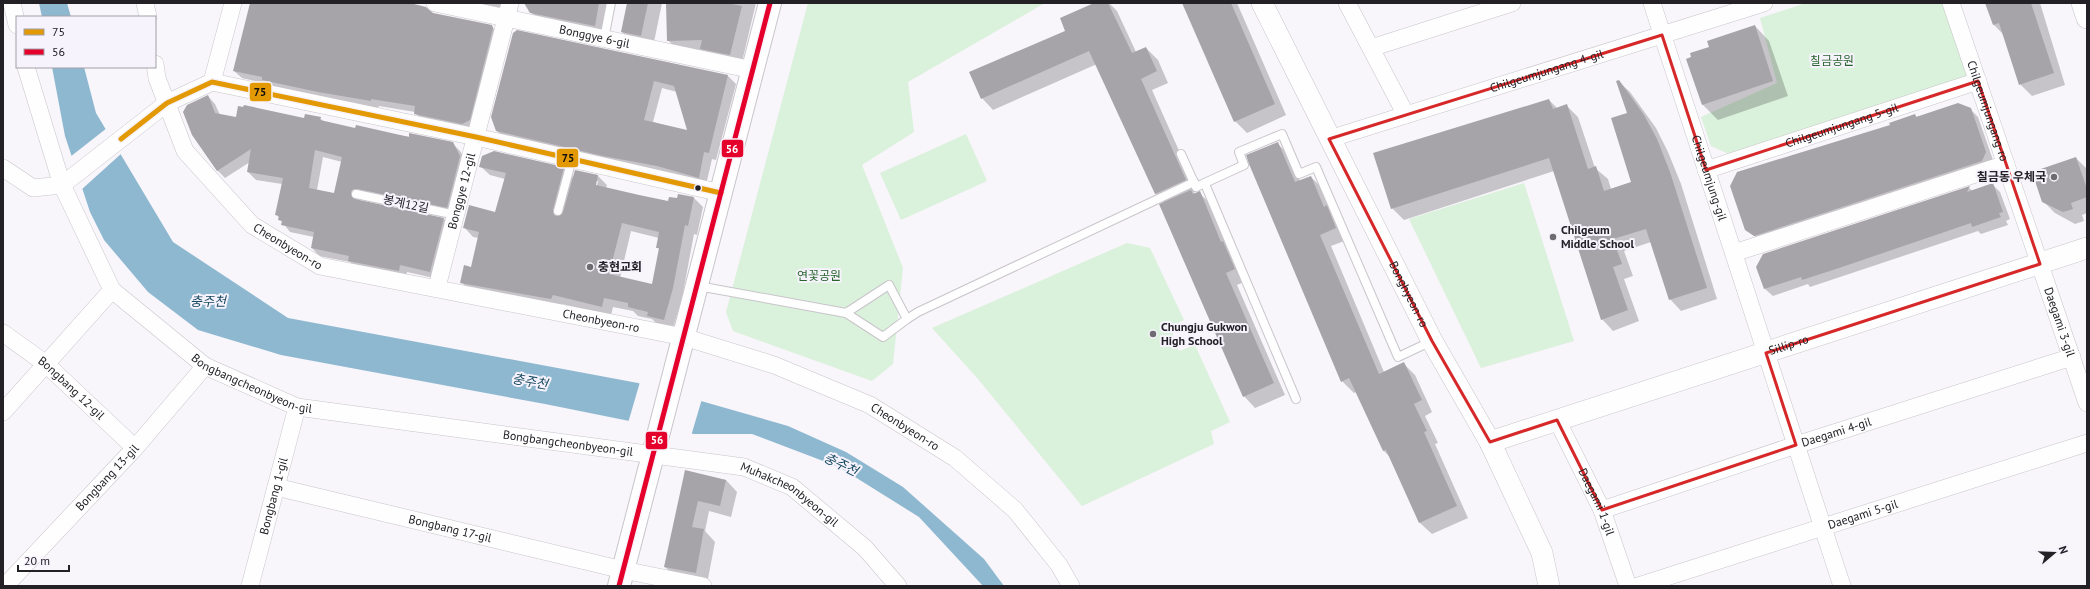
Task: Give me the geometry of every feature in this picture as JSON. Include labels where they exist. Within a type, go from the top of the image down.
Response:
[{"type":"main road","points":[[621,578],[698,286],[770,3]]},
{"type":"street","points":[[12,3],[16,21]]},
{"type":"street","points":[[145,3],[148,16]]},
{"type":"street","points":[[212,82],[233,3]]},
{"type":"street","name":"Bonggye 6-gil","points":[[435,3],[508,11],[604,39],[753,70]]},
{"type":"street","name":"Bonghyeon-ro","points":[[1262,3],[1329,139],[1432,341],[1490,442],[1542,553],[1549,586]]},
{"type":"street","points":[[1347,3],[1406,115]]},
{"type":"street","points":[[1371,48],[1512,3]]},
{"type":"street","name":"Chilgeumjung-gil","points":[[1652,3],[1842,586]]},
{"type":"street","name":"Chilgeumjungang 4-gil","points":[[1329,139],[1764,3]]},
{"type":"street","name":"Chilgeumjungang-ro","points":[[1951,3],[2040,264]]},
{"type":"street","points":[[2082,3],[2087,18]]},
{"type":"street","name":"Bonggye 12-gil","points":[[437,287],[508,11]]},
{"type":"street","name":"Bongbangcheonbyeon-gil","points":[[26,68],[62,185],[112,290],[205,366],[297,407],[654,454]]},
{"type":"street","name":"Cheonbyeon-ro","points":[[156,68],[157,78],[185,151],[252,225],[320,266],[437,287],[684,337],[774,365],[870,405],[955,458],[1015,510],[1059,565],[1070,586]]},
{"type":"street","name":"Chilgeumjungang 5-gil","points":[[1706,170],[1978,81]]},
{"type":"street","points":[[3,168],[33,188],[62,185],[167,103],[212,82],[476,137],[721,193]]},
{"type":"street","points":[[1734,254],[2006,164]]},
{"type":"street","name":"Sillip-ro","points":[[1490,442],[2087,248]]},
{"type":"street","name":"Daegami 3-gil","points":[[2040,264],[2087,403]]},
{"type":"street","points":[[3,412],[112,290]]},
{"type":"street","name":"Bongbang 12-gil","points":[[3,333],[46,364],[135,448]]},
{"type":"street","name":"Daegami 4-gil","points":[[1602,510],[1796,445],[2072,358]]},
{"type":"street","name":"Bongbang 13-gil","points":[[12,584],[135,448],[205,366]]},
{"type":"street","name":"Bongbang 1-gil","points":[[250,586],[297,407]]},
{"type":"street","name":"Daegami 1-gil","points":[[1557,420],[1602,510],[1628,586]]},
{"type":"street","name":"Daegami 5-gil","points":[[1638,586],[2087,443]]},
{"type":"street","name":"Muhakcheonbyeon-gil","points":[[654,454],[744,467],[792,487],[865,548],[898,586]]},
{"type":"street","name":"Bongbang 17-gil","points":[[276,487],[621,578],[703,586]]},
{"type":"lane","points":[[604,39],[611,3]]},
{"type":"lane","points":[[1181,154],[1196,187],[1244,165],[1239,152],[1282,134],[1298,174],[1316,167],[1398,357],[1432,341]]},
{"type":"lane","points":[[558,211],[572,159]]},
{"type":"lane","points":[[698,286],[846,313],[883,337],[918,312],[1194,182]]},
{"type":"lane","points":[[1205,184],[1296,399]]},
{"type":"lane","name":"봉계12길","points":[[356,194],[456,215]]},
{"type":"lane","points":[[846,313],[889,285],[907,319]]},
{"type":"highlighted area","points":[[1662,35],[1706,170],[1978,81],[2040,264],[1766,353],[1796,445],[1602,510],[1557,420],[1490,442],[1432,341],[1329,139]]},
{"type":"green space","name":"연꽃공원","points":[[808,3],[1045,3],[908,82],[914,132],[862,165],[903,268],[893,364],[872,381],[733,331],[726,312]]},
{"type":"green space","name":"칠금공원","points":[[1806,3],[1944,3],[1968,77],[1731,155],[1711,146],[1701,117],[1777,83],[1760,18]]},
{"type":"green space","points":[[966,134],[987,181],[901,220],[880,173]]},
{"type":"green space","points":[[1524,183],[1574,341],[1481,368],[1409,219]]},
{"type":"green space","points":[[1127,243],[1150,248],[1184,320],[1170,327],[1179,351],[1195,345],[1230,422],[1211,431],[1214,444],[1082,506],[978,379],[932,328]]},
{"type":"water","points":[[39,3],[67,3],[71,16],[42,16]]},
{"type":"water","name":"충주천","points":[[52,68],[84,68],[96,113],[173,242],[288,318],[638,383],[788,426],[846,452],[903,487],[984,559],[1004,586],[983,586],[919,517],[839,467],[752,434],[694,434],[545,404],[281,355],[198,330],[148,292],[104,240],[90,212],[65,136]]},
{"type":"pier","points":[[107,128],[122,153],[81,190],[70,157]]},
{"type":"pier","points":[[640,382],[702,399],[691,436],[628,423]]},
{"type":"building","points":[[250,3],[410,3],[426,7],[433,13],[492,25],[493,28],[470,120],[462,124],[414,114],[415,106],[371,99],[371,101],[318,92],[262,80],[262,77],[233,71]]},
{"type":"building","points":[[524,3],[599,3],[595,26],[530,13]]},
{"type":"building","points":[[627,3],[648,3],[641,36],[621,32]]},
{"type":"building","points":[[666,3],[727,3],[742,6],[730,55],[700,49],[702,40],[667,41]]},
{"type":"building","points":[[1094,3],[1108,3],[1132,53],[1146,47],[1157,71],[1141,79],[1186,180],[1155,194],[1089,51],[981,99],[969,72],[1065,31],[1060,18]]},
{"type":"building","points":[[1182,3],[1231,3],[1275,104],[1234,122]]},
{"type":"building","points":[[1985,3],[2031,3],[2054,73],[2019,85],[1999,23],[1993,25]]},
{"type":"building","points":[[1755,25],[1773,81],[1702,105],[1686,59],[1691,57],[1690,53],[1709,47],[1707,41]]},
{"type":"building","points":[[517,30],[728,75],[709,153],[704,152],[699,178],[657,166],[603,156],[496,131],[491,117],[513,33]],"holes":[[[654,81],[674,86],[687,130],[644,120]]]},
{"type":"building","points":[[1619,80],[1644,115],[1657,139],[1670,172],[1707,288],[1669,300],[1646,229],[1613,239],[1622,264],[1613,267],[1628,310],[1601,320],[1549,158],[1391,209],[1373,153],[1549,99],[1553,109],[1567,104],[1588,169],[1596,166],[1604,191],[1631,182],[1611,118],[1627,113],[1616,81]]},
{"type":"building","points":[[208,95],[215,113],[236,117],[238,106],[243,107],[244,105],[304,118],[305,114],[321,117],[320,120],[355,128],[356,125],[409,137],[409,133],[453,142],[460,156],[447,208],[357,189],[352,190],[351,193],[355,199],[444,218],[430,272],[400,265],[399,271],[348,261],[349,256],[311,248],[314,232],[281,225],[282,221],[278,220],[279,216],[275,215],[283,178],[247,172],[251,149],[217,171],[192,135],[183,112],[187,105]],"holes":[[[315,150],[342,157],[334,193],[309,188]]]},
{"type":"building","points":[[1958,103],[1971,108],[1986,152],[1982,161],[1754,236],[1745,230],[1730,186],[1737,172],[1890,125],[1889,123],[1915,114],[1916,117]]},
{"type":"building","points":[[1278,142],[1295,182],[1311,176],[1324,207],[1327,205],[1336,228],[1320,235],[1379,374],[1404,362],[1422,400],[1414,404],[1427,431],[1424,432],[1457,506],[1419,523],[1386,450],[1383,451],[1349,378],[1341,382],[1249,164],[1246,155]]},
{"type":"building","points":[[494,151],[564,167],[553,210],[554,215],[557,216],[563,212],[575,170],[598,175],[596,185],[639,195],[668,201],[669,197],[677,198],[678,194],[694,197],[688,226],[685,225],[673,288],[664,320],[647,316],[648,312],[628,307],[628,303],[604,298],[602,307],[553,295],[551,299],[460,283],[464,265],[471,267],[479,232],[463,228],[469,205],[495,212],[506,173],[479,167],[482,156]],"holes":[[[622,223],[659,232],[656,248],[659,248],[652,284],[609,274]]]},
{"type":"building","points":[[2076,157],[2087,189],[2087,197],[2071,203],[2073,209],[2063,212],[2042,202],[2032,172]]},
{"type":"building","points":[[1993,183],[2003,212],[1999,213],[2001,217],[1972,227],[1971,223],[1802,280],[1801,277],[1764,289],[1756,267],[1763,254],[1970,186],[1967,192]]},
{"type":"building","points":[[1191,190],[1193,194],[1200,191],[1221,242],[1223,241],[1235,269],[1226,273],[1274,383],[1243,397],[1159,204]]},
{"type":"building","points":[[685,470],[726,480],[720,506],[698,501],[692,527],[704,529],[696,573],[664,567]]},
{"type":"transit line","name":"56","points":[[619,586],[770,3]]},
{"type":"transit line","name":"75","points":[[121,139],[167,103],[212,82],[476,137],[721,193]]},
{"type":"place","name":"칠금동 우체국","points":[[2054,177]]},
{"type":"place","name":"Chilgeum Middle School","points":[[1553,237]]},
{"type":"place","name":"충현교회","points":[[590,267]]},
{"type":"place","name":"Chungju Gukwon High School","points":[[1153,334]]}]
